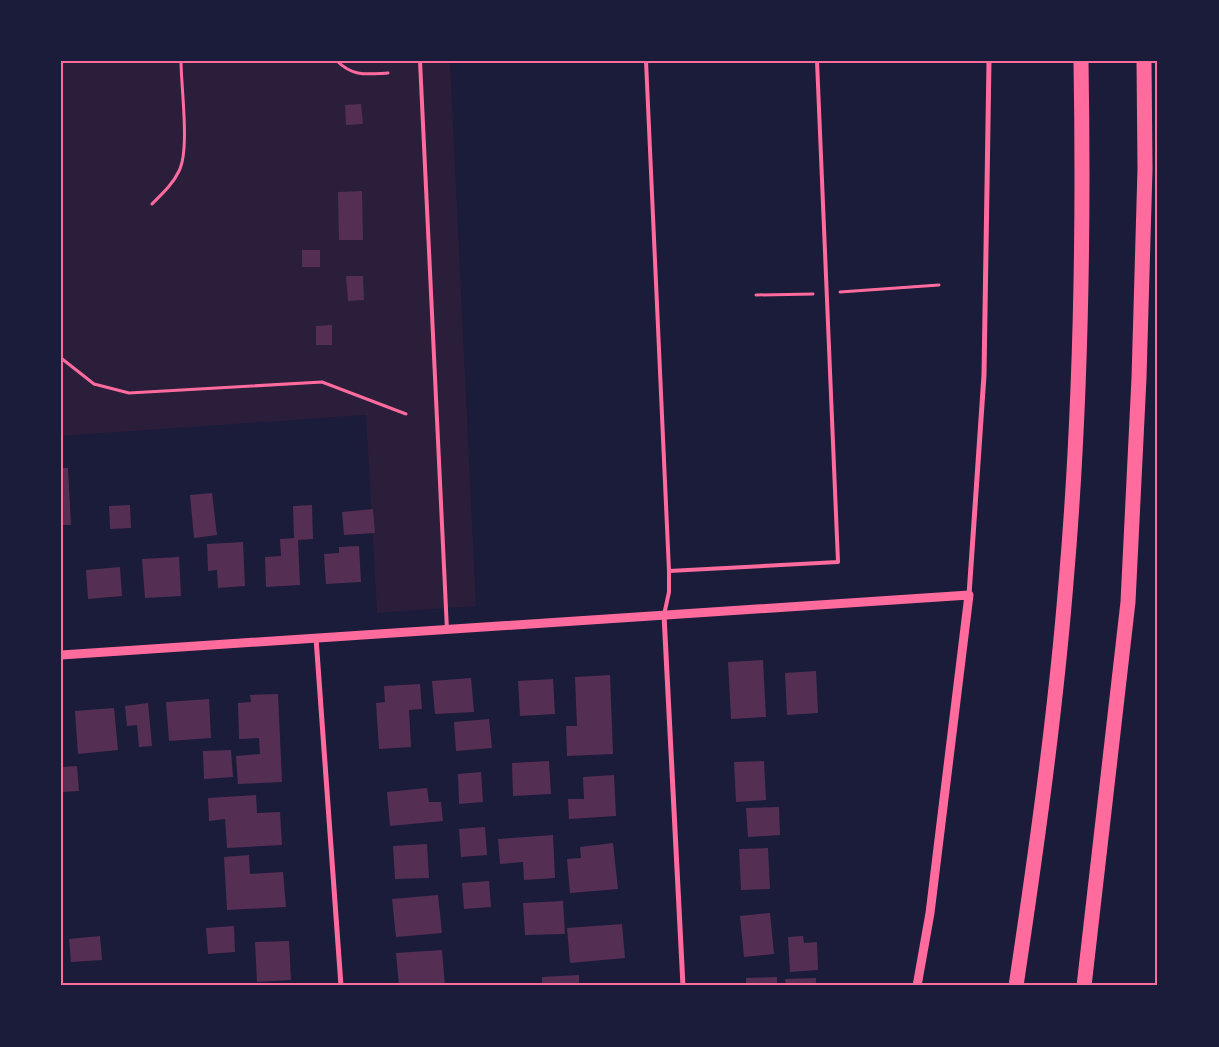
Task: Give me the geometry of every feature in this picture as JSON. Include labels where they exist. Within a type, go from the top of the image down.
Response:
[{"type":"highway","points":[[1016,986],[1037,847],[1053,715],[1073,488],[1081,317],[1083,184],[1081,61]]},
{"type":"highway","points":[[1084,986],[1128,602],[1139,378],[1144,169],[1144,61]]},
{"type":"street","points":[[917,986],[930,913],[969,595],[984,375],[989,61]]},
{"type":"street","points":[[61,655],[969,595]]},
{"type":"street","points":[[664,615],[683,986]]},
{"type":"street","points":[[316,638],[341,986]]},
{"type":"lane","points":[[420,61],[447,630]]},
{"type":"lane","points":[[646,61],[669,571],[669,592],[664,615]]},
{"type":"lane","points":[[669,571],[838,562],[817,61]]},
{"type":"path","points":[[152,204],[167,188],[180,169],[185,142],[181,61]]},
{"type":"path","points":[[337,61],[343,67],[359,74],[388,73]]},
{"type":"path","points":[[756,295],[827,293],[939,284]]},
{"type":"path","points":[[61,358],[94,384],[129,393],[322,382],[406,414]]},
{"type":"shaded area","points":[[61,61],[450,61],[476,606],[377,613],[366,415],[61,436]]},
{"type":"building","points":[[361,104],[363,124],[346,125],[345,105]]},
{"type":"building","points":[[362,191],[363,240],[339,240],[338,192]]},
{"type":"building","points":[[302,250],[320,250],[320,267],[302,267]]},
{"type":"building","points":[[346,276],[363,276],[364,300],[348,301]]},
{"type":"building","points":[[332,325],[332,345],[316,345],[316,326]]},
{"type":"building","points":[[61,468],[68,468],[71,525],[61,525]]},
{"type":"building","points":[[212,493],[217,535],[194,538],[190,495]]},
{"type":"building","points":[[130,505],[131,528],[110,529],[109,506]]},
{"type":"building","points":[[312,505],[313,539],[298,540],[300,585],[266,587],[265,557],[281,556],[280,539],[294,538],[293,506]]},
{"type":"building","points":[[373,509],[375,533],[344,535],[342,512]]},
{"type":"building","points":[[243,542],[245,586],[218,588],[217,570],[208,571],[207,544]]},
{"type":"building","points":[[359,546],[361,582],[326,584],[324,554],[339,553],[339,547]]},
{"type":"building","points":[[179,557],[181,596],[145,598],[142,559]]},
{"type":"building","points":[[120,567],[122,596],[88,599],[86,570]]},
{"type":"building","points":[[763,660],[766,717],[731,719],[728,662]]},
{"type":"building","points":[[816,671],[818,713],[787,715],[785,673]]},
{"type":"building","points":[[610,675],[613,754],[567,756],[566,726],[577,726],[575,677]]},
{"type":"building","points":[[471,678],[474,712],[435,714],[432,681]]},
{"type":"building","points":[[553,679],[555,714],[520,716],[518,681]]},
{"type":"building","points":[[420,684],[422,709],[409,710],[411,747],[379,749],[376,703],[385,702],[384,686]]},
{"type":"building","points":[[278,694],[282,782],[238,784],[236,756],[260,754],[259,738],[239,739],[238,703],[251,702],[250,695]]},
{"type":"building","points":[[209,699],[211,738],[169,741],[166,702]]},
{"type":"building","points":[[148,703],[152,746],[139,747],[137,725],[127,726],[125,706]]},
{"type":"building","points":[[114,708],[118,750],[78,754],[75,711]]},
{"type":"building","points":[[489,719],[492,748],[456,751],[454,722]]},
{"type":"building","points":[[231,750],[233,777],[204,779],[203,751]]},
{"type":"building","points":[[549,761],[551,794],[513,796],[512,763]]},
{"type":"building","points":[[764,761],[766,800],[736,802],[734,762]]},
{"type":"building","points":[[77,766],[79,791],[61,792],[61,767]]},
{"type":"building","points":[[481,772],[483,802],[459,804],[458,774]]},
{"type":"building","points":[[614,775],[616,816],[569,819],[568,799],[584,799],[583,777]]},
{"type":"building","points":[[427,788],[429,802],[441,802],[443,821],[390,826],[387,792]]},
{"type":"building","points":[[256,795],[257,813],[280,812],[282,845],[227,848],[225,819],[209,821],[208,798]]},
{"type":"building","points":[[779,807],[780,835],[748,837],[746,808]]},
{"type":"building","points":[[485,827],[487,855],[461,857],[459,829]]},
{"type":"building","points":[[553,835],[555,878],[524,880],[523,862],[500,864],[498,839]]},
{"type":"building","points":[[613,843],[618,889],[570,893],[567,859],[581,858],[580,847]]},
{"type":"building","points":[[427,844],[429,878],[395,879],[393,846]]},
{"type":"building","points":[[768,848],[770,889],[741,890],[739,849]]},
{"type":"building","points":[[249,855],[250,874],[283,872],[286,907],[227,910],[224,857]]},
{"type":"building","points":[[489,881],[491,907],[464,909],[462,883]]},
{"type":"building","points":[[438,895],[442,933],[396,937],[392,899]]},
{"type":"building","points":[[563,901],[565,934],[525,935],[523,903]]},
{"type":"building","points":[[770,913],[774,954],[744,957],[740,916]]},
{"type":"building","points":[[622,924],[625,958],[570,963],[567,928]]},
{"type":"building","points":[[234,926],[235,952],[208,954],[206,928]]},
{"type":"building","points":[[100,936],[102,960],[71,962],[69,939]]},
{"type":"building","points":[[803,936],[804,943],[817,942],[818,970],[790,972],[788,937]]},
{"type":"building","points":[[289,941],[291,980],[257,982],[255,942]]},
{"type":"building","points":[[442,950],[445,986],[399,986],[396,953]]},
{"type":"building","points":[[579,975],[579,986],[542,986],[542,977]]},
{"type":"building","points":[[777,977],[777,986],[746,986],[746,978]]},
{"type":"building","points":[[816,978],[816,986],[786,986],[785,979]]}]
